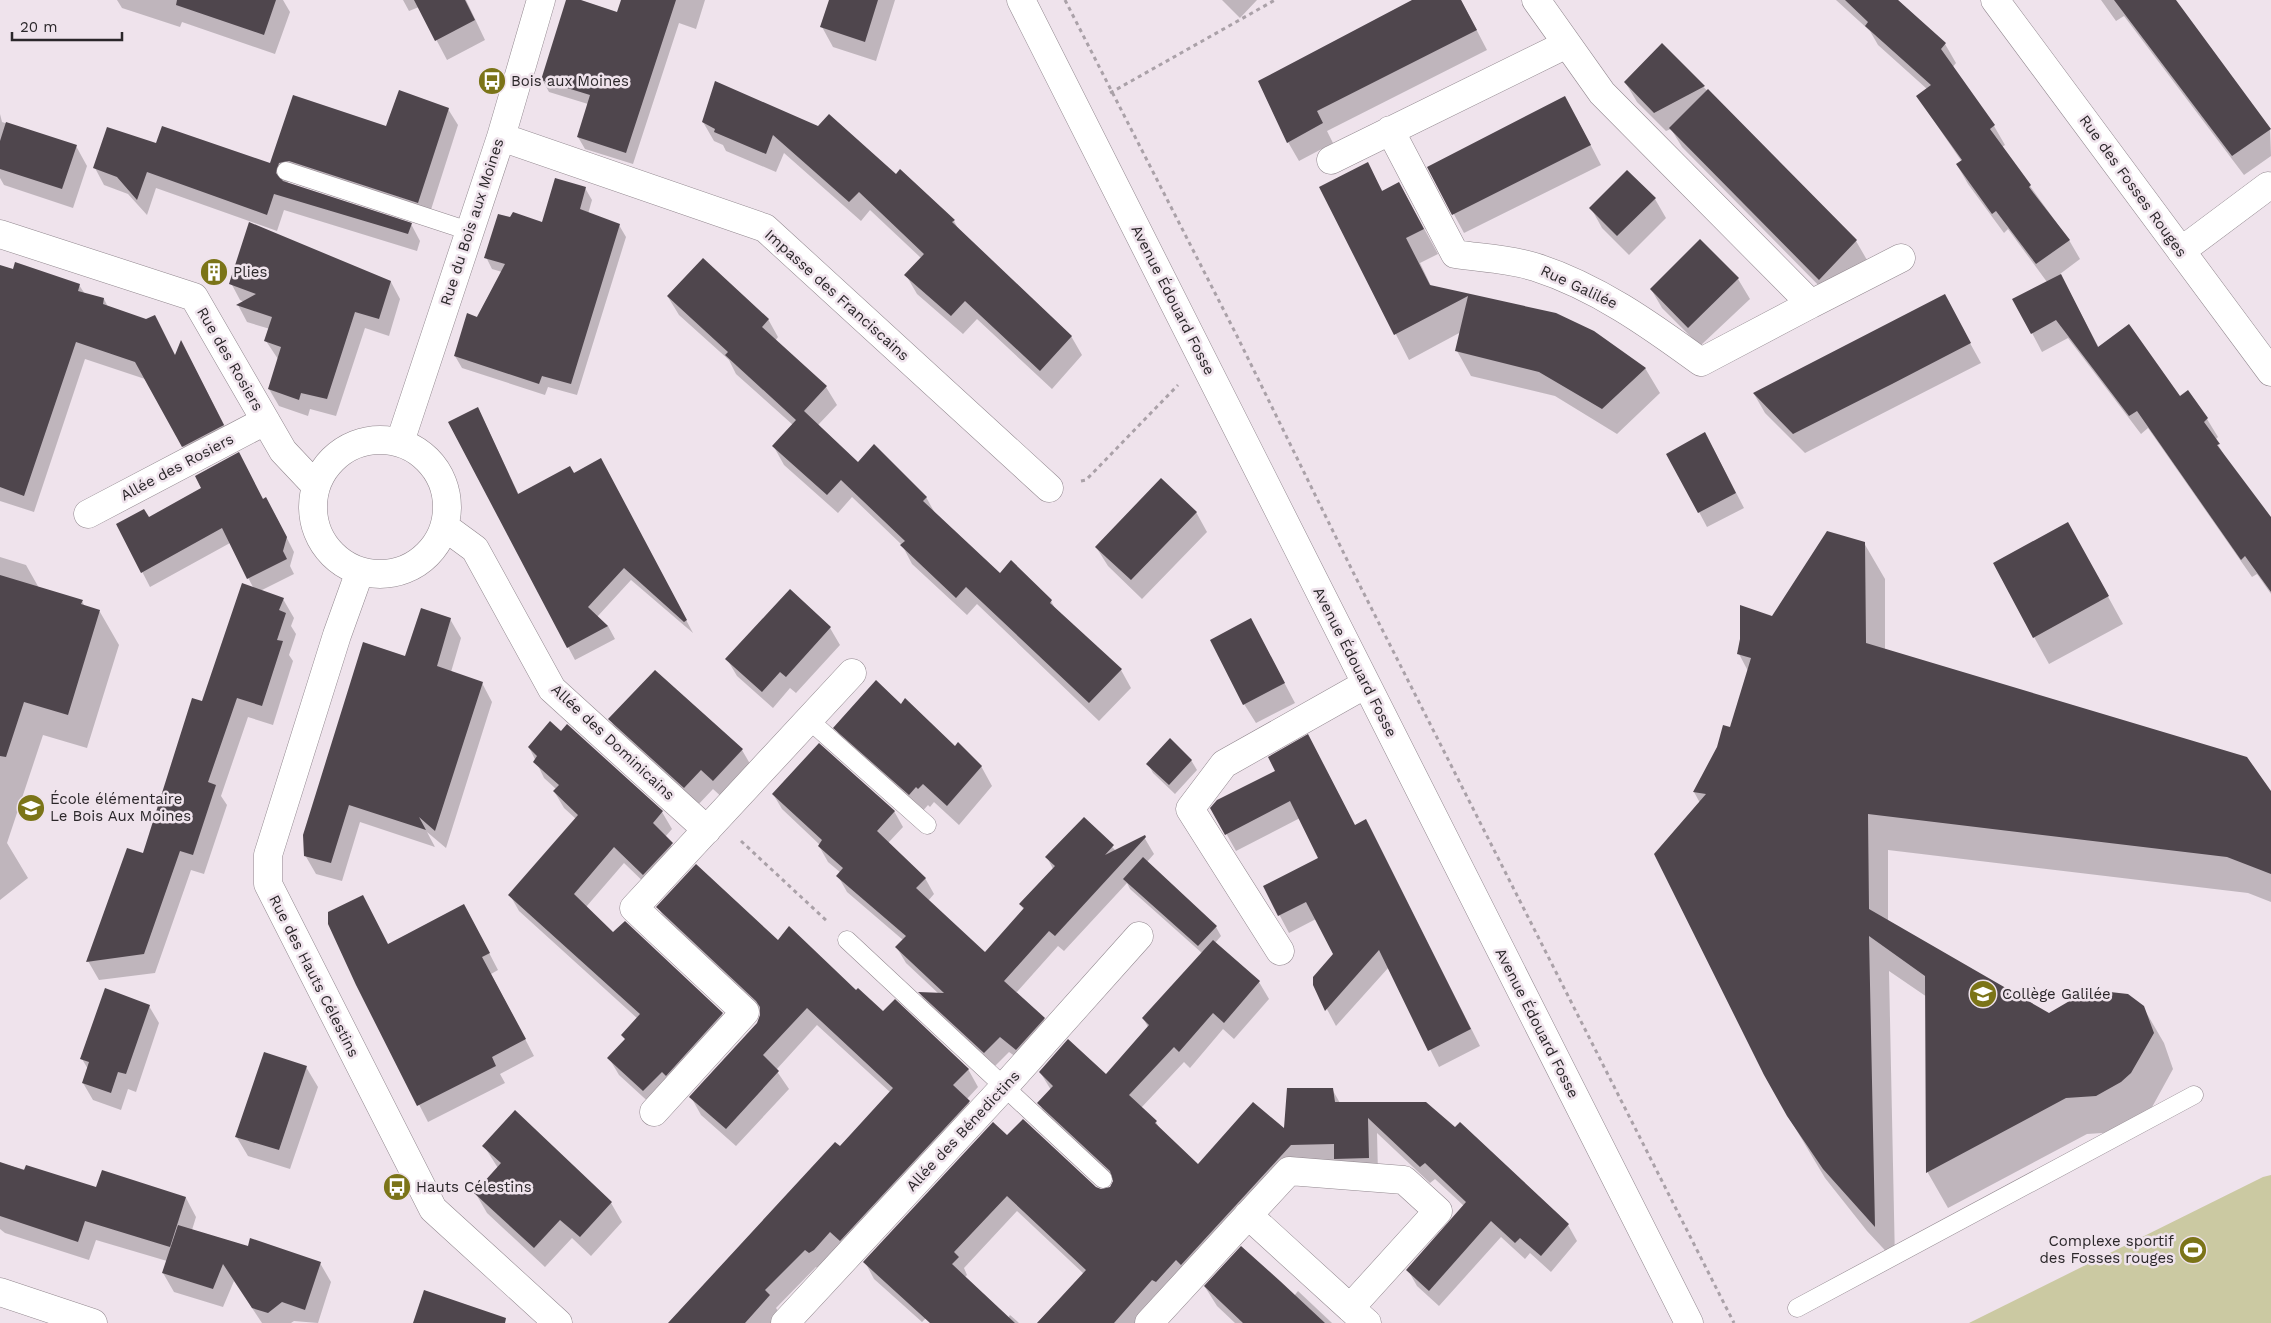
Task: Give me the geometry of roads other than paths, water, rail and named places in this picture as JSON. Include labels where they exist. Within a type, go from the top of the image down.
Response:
[{"type":"street","name":"Rue du Bois aux Moines","points":[[400,442],[501,136],[541,0]]},
{"type":"street","name":"Avenue Édouard Fosse","points":[[1021,0],[1688,1323]]},
{"type":"street","points":[[1536,0],[1602,93],[1811,304]]},
{"type":"street","name":"Rue des Fosses Rouges","points":[[1995,0],[2271,372]]},
{"type":"street","points":[[1331,160],[1566,44]]},
{"type":"street","name":"Rue Galilée","points":[[1390,130],[1455,254],[1534,267],[1601,295],[1653,327],[1700,362],[1902,258]]},
{"type":"street","name":"Impasse des Franciscains","points":[[501,136],[765,228],[1049,488]]},
{"type":"street","points":[[2181,251],[2268,186]]},
{"type":"street","name":"Rue des Rosiers","points":[[0,234],[194,297],[283,451],[316,486]]},
{"type":"street","name":"Allée des Rosiers","points":[[88,514],[265,421]]},
{"type":"street","points":[[379,440],[400,442],[419,452],[434,466],[444,485],[448,505],[445,526],[436,545],[421,561],[402,571],[381,574],[360,571],[341,561],[326,547],[317,528],[313,507],[316,486],[325,468],[340,453],[358,443],[379,440]]},
{"type":"street","name":"Allée des Dominicains","points":[[445,526],[475,548],[552,689],[712,824]]},
{"type":"street","name":"Rue des Hauts Célestins","points":[[360,571],[337,635],[268,855],[268,884],[434,1209],[558,1323]]},
{"type":"street","points":[[654,1112],[745,1012],[634,908],[852,673]]},
{"type":"street","points":[[1280,951],[1190,809],[1224,764],[1366,684]]},
{"type":"street","name":"Allée des Bénedictins","points":[[785,1323],[1004,1087],[1139,936]]},
{"type":"street","points":[[1148,1323],[1289,1171],[1404,1180],[1438,1211],[1359,1315],[1248,1216]]},
{"type":"street","points":[[0,1292],[93,1323]]},
{"type":"lane","points":[[286,172],[469,231]]},
{"type":"lane","points":[[809,720],[927,825]]},
{"type":"lane","points":[[847,940],[1103,1180]]},
{"type":"lane","points":[[1797,1308],[2194,1095]]},
{"type":"place","name":"Bois aux Moines","points":[[492,81]]},
{"type":"place","name":"Plies","points":[[214,272]]},
{"type":"place","name":"École élémentaire Le Bois Aux Moines","points":[[31,808]]},
{"type":"place","name":"Collège Galilée","points":[[1983,994]]},
{"type":"place","name":"Hauts Célestins","points":[[397,1187]]},
{"type":"place","name":"Complexe sportif des Fosses rouges","points":[[2193,1250]]}]
